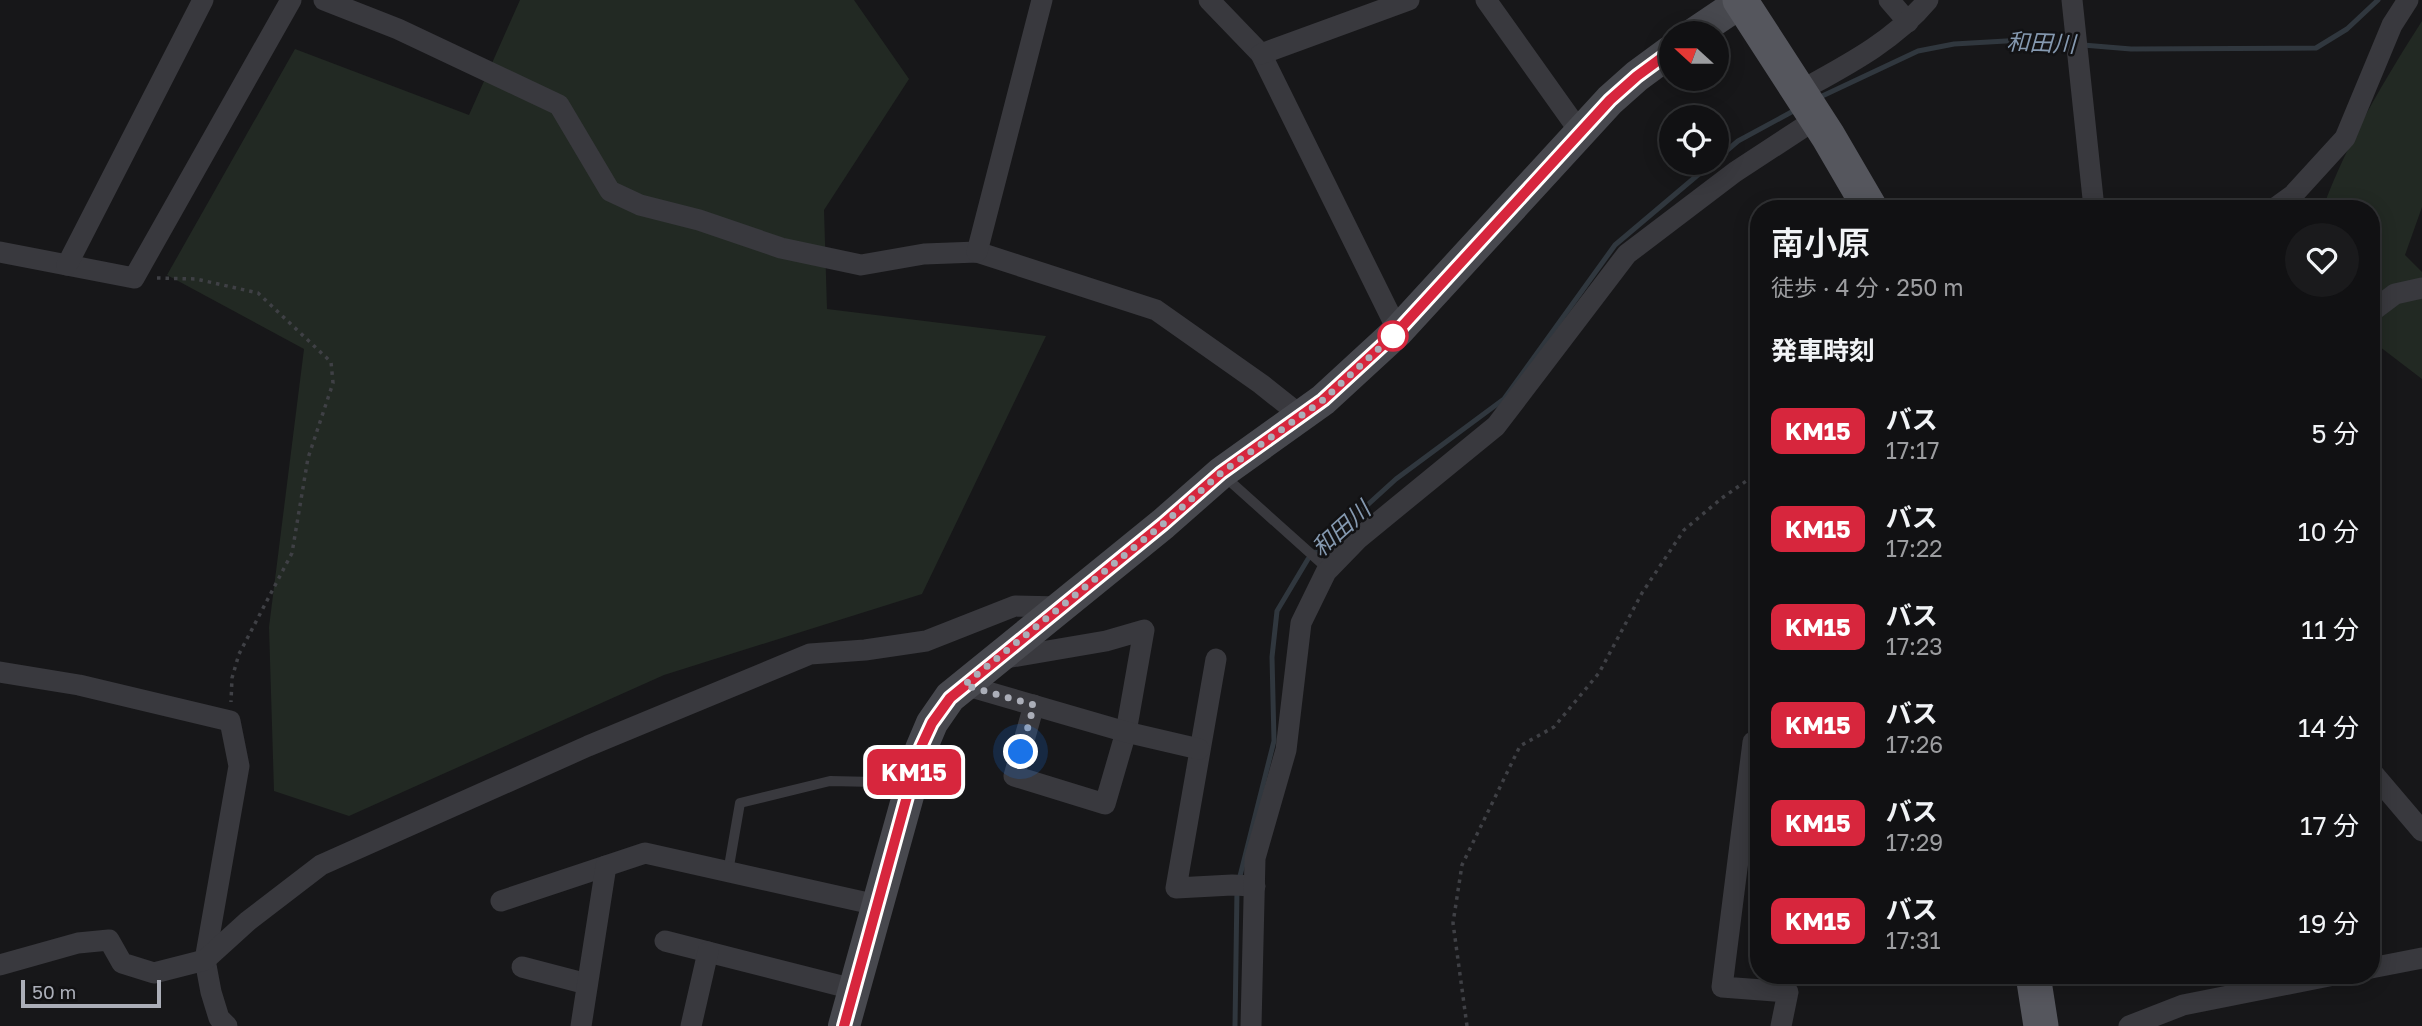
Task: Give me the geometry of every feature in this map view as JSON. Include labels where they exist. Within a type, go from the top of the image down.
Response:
[{"type":"main road","points":[[1742,1],[1865,200]]},
{"type":"main road","points":[[2034,984],[2041,1026]]},
{"type":"street","points":[[67,265],[203,0]]},
{"type":"street","points":[[0,252],[134,278],[291,0]]},
{"type":"street","points":[[324,0],[398,29],[559,105],[610,191],[640,205],[699,219],[781,248],[861,265],[924,254],[977,252],[1156,310],[1300,415]]},
{"type":"street","points":[[977,252],[1042,0]]},
{"type":"street","points":[[1209,0],[1261,54],[1398,331]]},
{"type":"street","points":[[1261,54],[1409,0]]},
{"type":"street","points":[[1486,0],[1580,132]]},
{"type":"street","points":[[1889,0],[1908,22]]},
{"type":"street","points":[[1251,1026],[1255,858],[1286,750],[1301,623],[1329,570],[1359,538],[1496,426],[1627,254],[1735,172],[1861,58],[1908,22],[1928,0]]},
{"type":"street","points":[[2072,0],[2093,200]]},
{"type":"street","points":[[2286,200],[2345,138],[2392,25],[2408,0]]},
{"type":"street","points":[[1713,21],[1742,1]]},
{"type":"street","points":[[844,1026],[920,749],[932,723],[950,698],[1163,524],[1221,473],[1323,400],[1398,331],[1580,132],[1628,84],[1659,60]]},
{"type":"street","points":[[2380,305],[2395,294],[2422,288]]},
{"type":"street","points":[[0,965],[78,943],[109,940],[122,963],[154,973],[205,960],[248,921],[321,865],[588,746],[810,654],[865,650],[926,641],[1015,606],[1059,607]]},
{"type":"street","points":[[998,659],[1106,641],[1144,630],[1126,732],[1105,804],[1014,776],[1034,705]]},
{"type":"street","points":[[1216,659],[1176,888],[1255,886]]},
{"type":"street","points":[[0,672],[79,685],[230,721],[239,766],[205,960],[219,1018],[227,1026]]},
{"type":"street","points":[[964,685],[1126,732],[1199,749]]},
{"type":"street","points":[[1750,766],[1722,987],[1788,992],[1781,1026]]},
{"type":"street","points":[[2380,782],[2422,831]]},
{"type":"street","points":[[501,901],[645,853],[877,905]]},
{"type":"street","points":[[581,1026],[606,866]]},
{"type":"street","points":[[665,941],[853,989]]},
{"type":"street","points":[[691,1026],[708,952]]},
{"type":"street","points":[[2380,966],[2422,958]]},
{"type":"street","points":[[522,967],[587,984]]},
{"type":"street","points":[[2129,1026],[2183,1005],[2289,984]]},
{"type":"lane","points":[[1221,473],[1329,570]]},
{"type":"lane","points":[[728,872],[740,803],[830,781],[876,782],[909,790]]},
{"type":"path","points":[[134,278],[196,279],[258,293],[331,362],[333,383],[308,458],[292,553],[239,654],[232,678],[230,721]]},
{"type":"path","points":[[1467,1026],[1453,923],[1462,865],[1520,746],[1554,727],[1599,673],[1642,593],[1685,530],[1750,478]]},
{"type":"shaded area","points":[[520,0],[854,0],[909,79],[824,210],[827,309],[1046,336],[922,594],[664,675],[349,816],[274,791],[269,627],[304,349],[167,275],[295,49],[469,115]]},
{"type":"shaded area","points":[[2422,21],[2422,207],[2405,255],[2422,272],[2422,379],[2380,347],[2380,200],[2326,200],[2380,89]]},
{"type":"waterway","name":"和田川","points":[[2083,45],[2131,49],[2316,48],[2347,29],[2378,0]]},
{"type":"waterway","name":"和田川","points":[[1818,98],[1918,51],[1954,44],[2023,40],[2073,44]]},
{"type":"waterway","name":"和田川","points":[[1729,149],[1738,141],[1797,109]]},
{"type":"waterway","name":"和田川","points":[[1239,880],[1274,741],[1272,657],[1277,611],[1308,559],[1396,479],[1504,399],[1615,245],[1698,175]]},
{"type":"waterway","name":"和田川","points":[[1235,1026],[1237,889]]},
{"type":"bus line","name":"KM15","points":[[844,1026],[920,749],[932,723],[950,698],[1163,524],[1221,473],[1323,400],[1398,331],[1610,100],[1659,60]]},
{"type":"route","points":[[1021,752],[1034,705],[964,685],[1163,524],[1221,473],[1323,400],[1398,331],[1393,336]]}]
